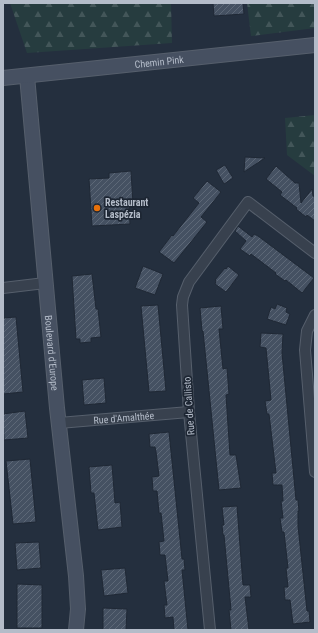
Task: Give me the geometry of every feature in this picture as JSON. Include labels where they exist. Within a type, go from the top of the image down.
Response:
[{"type":"street","name":"Chemin Pink","points":[[3,78],[315,45]]},
{"type":"street","name":"Boulevard d'Europe","points":[[27,76],[59,423],[77,582],[78,609],[76,630]]},
{"type":"street","name":"Rue de Callisto","points":[[210,630],[189,412],[182,305],[183,296],[189,282],[248,202],[315,253]]},
{"type":"street","points":[[3,288],[46,283]]},
{"type":"street","points":[[315,315],[306,331],[305,350],[315,472]]},
{"type":"street","name":"Rue d'Amalthée","points":[[59,423],[189,412]]},
{"type":"green space","points":[[10,3],[171,3],[172,43],[27,53]]},
{"type":"green space","points":[[247,3],[315,3],[315,28],[251,36]]},
{"type":"green space","points":[[315,115],[315,176],[287,155],[285,118]]},
{"type":"building","points":[[213,3],[243,3],[244,14],[214,16]]},
{"type":"building","points":[[245,157],[265,158],[244,172]]},
{"type":"building","points":[[225,165],[233,178],[224,184],[216,170]]},
{"type":"building","points":[[276,166],[295,183],[299,183],[301,203],[312,189],[313,196],[315,197],[315,221],[307,215],[306,217],[296,209],[297,208],[280,195],[282,192],[266,179]]},
{"type":"building","points":[[131,171],[133,204],[129,204],[130,224],[92,226],[89,179],[109,178],[109,173]]},
{"type":"building","points":[[207,181],[221,192],[201,217],[207,222],[174,263],[159,252],[199,203],[193,198]]},
{"type":"building","points":[[238,226],[252,237],[254,234],[258,236],[314,278],[302,293],[286,280],[285,281],[275,274],[276,273],[251,254],[250,256],[240,249],[246,241],[235,231]]},
{"type":"building","points":[[143,266],[163,274],[155,295],[135,288]]},
{"type":"building","points":[[228,266],[239,275],[226,292],[215,284],[215,280]]},
{"type":"building","points":[[92,274],[101,337],[91,338],[91,342],[80,343],[80,339],[76,339],[72,276]]},
{"type":"building","points":[[277,304],[287,308],[286,312],[290,314],[286,325],[267,319],[271,307],[275,309]]},
{"type":"building","points":[[158,305],[166,391],[149,392],[141,306]]},
{"type":"building","points":[[221,306],[223,329],[219,329],[223,369],[227,368],[229,394],[226,395],[230,455],[236,455],[241,488],[219,490],[200,308]]},
{"type":"building","points":[[16,317],[23,392],[3,394],[3,318]]},
{"type":"building","points":[[261,333],[283,334],[282,353],[296,500],[298,500],[298,526],[307,611],[309,611],[310,622],[293,624],[290,600],[285,600],[284,587],[288,587],[286,568],[288,568],[284,532],[282,532],[280,518],[283,518],[281,501],[283,501],[282,485],[273,485],[272,473],[276,473],[269,414],[267,414],[265,401],[271,400],[266,348],[260,347]]},
{"type":"building","points":[[104,378],[106,403],[84,405],[82,380]]},
{"type":"building","points":[[25,411],[28,438],[4,440],[3,414]]},
{"type":"building","points":[[169,432],[182,559],[184,559],[185,570],[182,570],[188,630],[174,630],[173,617],[165,618],[164,605],[167,605],[164,581],[168,581],[165,555],[160,555],[159,542],[164,541],[157,491],[153,491],[152,477],[159,476],[155,447],[150,447],[149,434]]},
{"type":"building","points":[[30,459],[36,522],[13,524],[6,461]]},
{"type":"building","points":[[112,465],[115,503],[120,502],[122,527],[98,530],[94,493],[91,493],[89,467]]},
{"type":"building","points":[[237,506],[243,585],[250,585],[251,597],[245,597],[249,630],[231,630],[229,610],[231,610],[222,525],[224,525],[222,507]]},
{"type":"building","points":[[39,542],[41,568],[17,570],[15,543]]},
{"type":"building","points":[[125,568],[128,593],[104,596],[101,570]]},
{"type":"building","points":[[17,584],[42,585],[42,628],[17,628]]},
{"type":"building","points":[[103,608],[127,609],[126,630],[103,630]]},
{"type":"place","name":"Restaurant Laspézia","points":[[97,208]]}]
